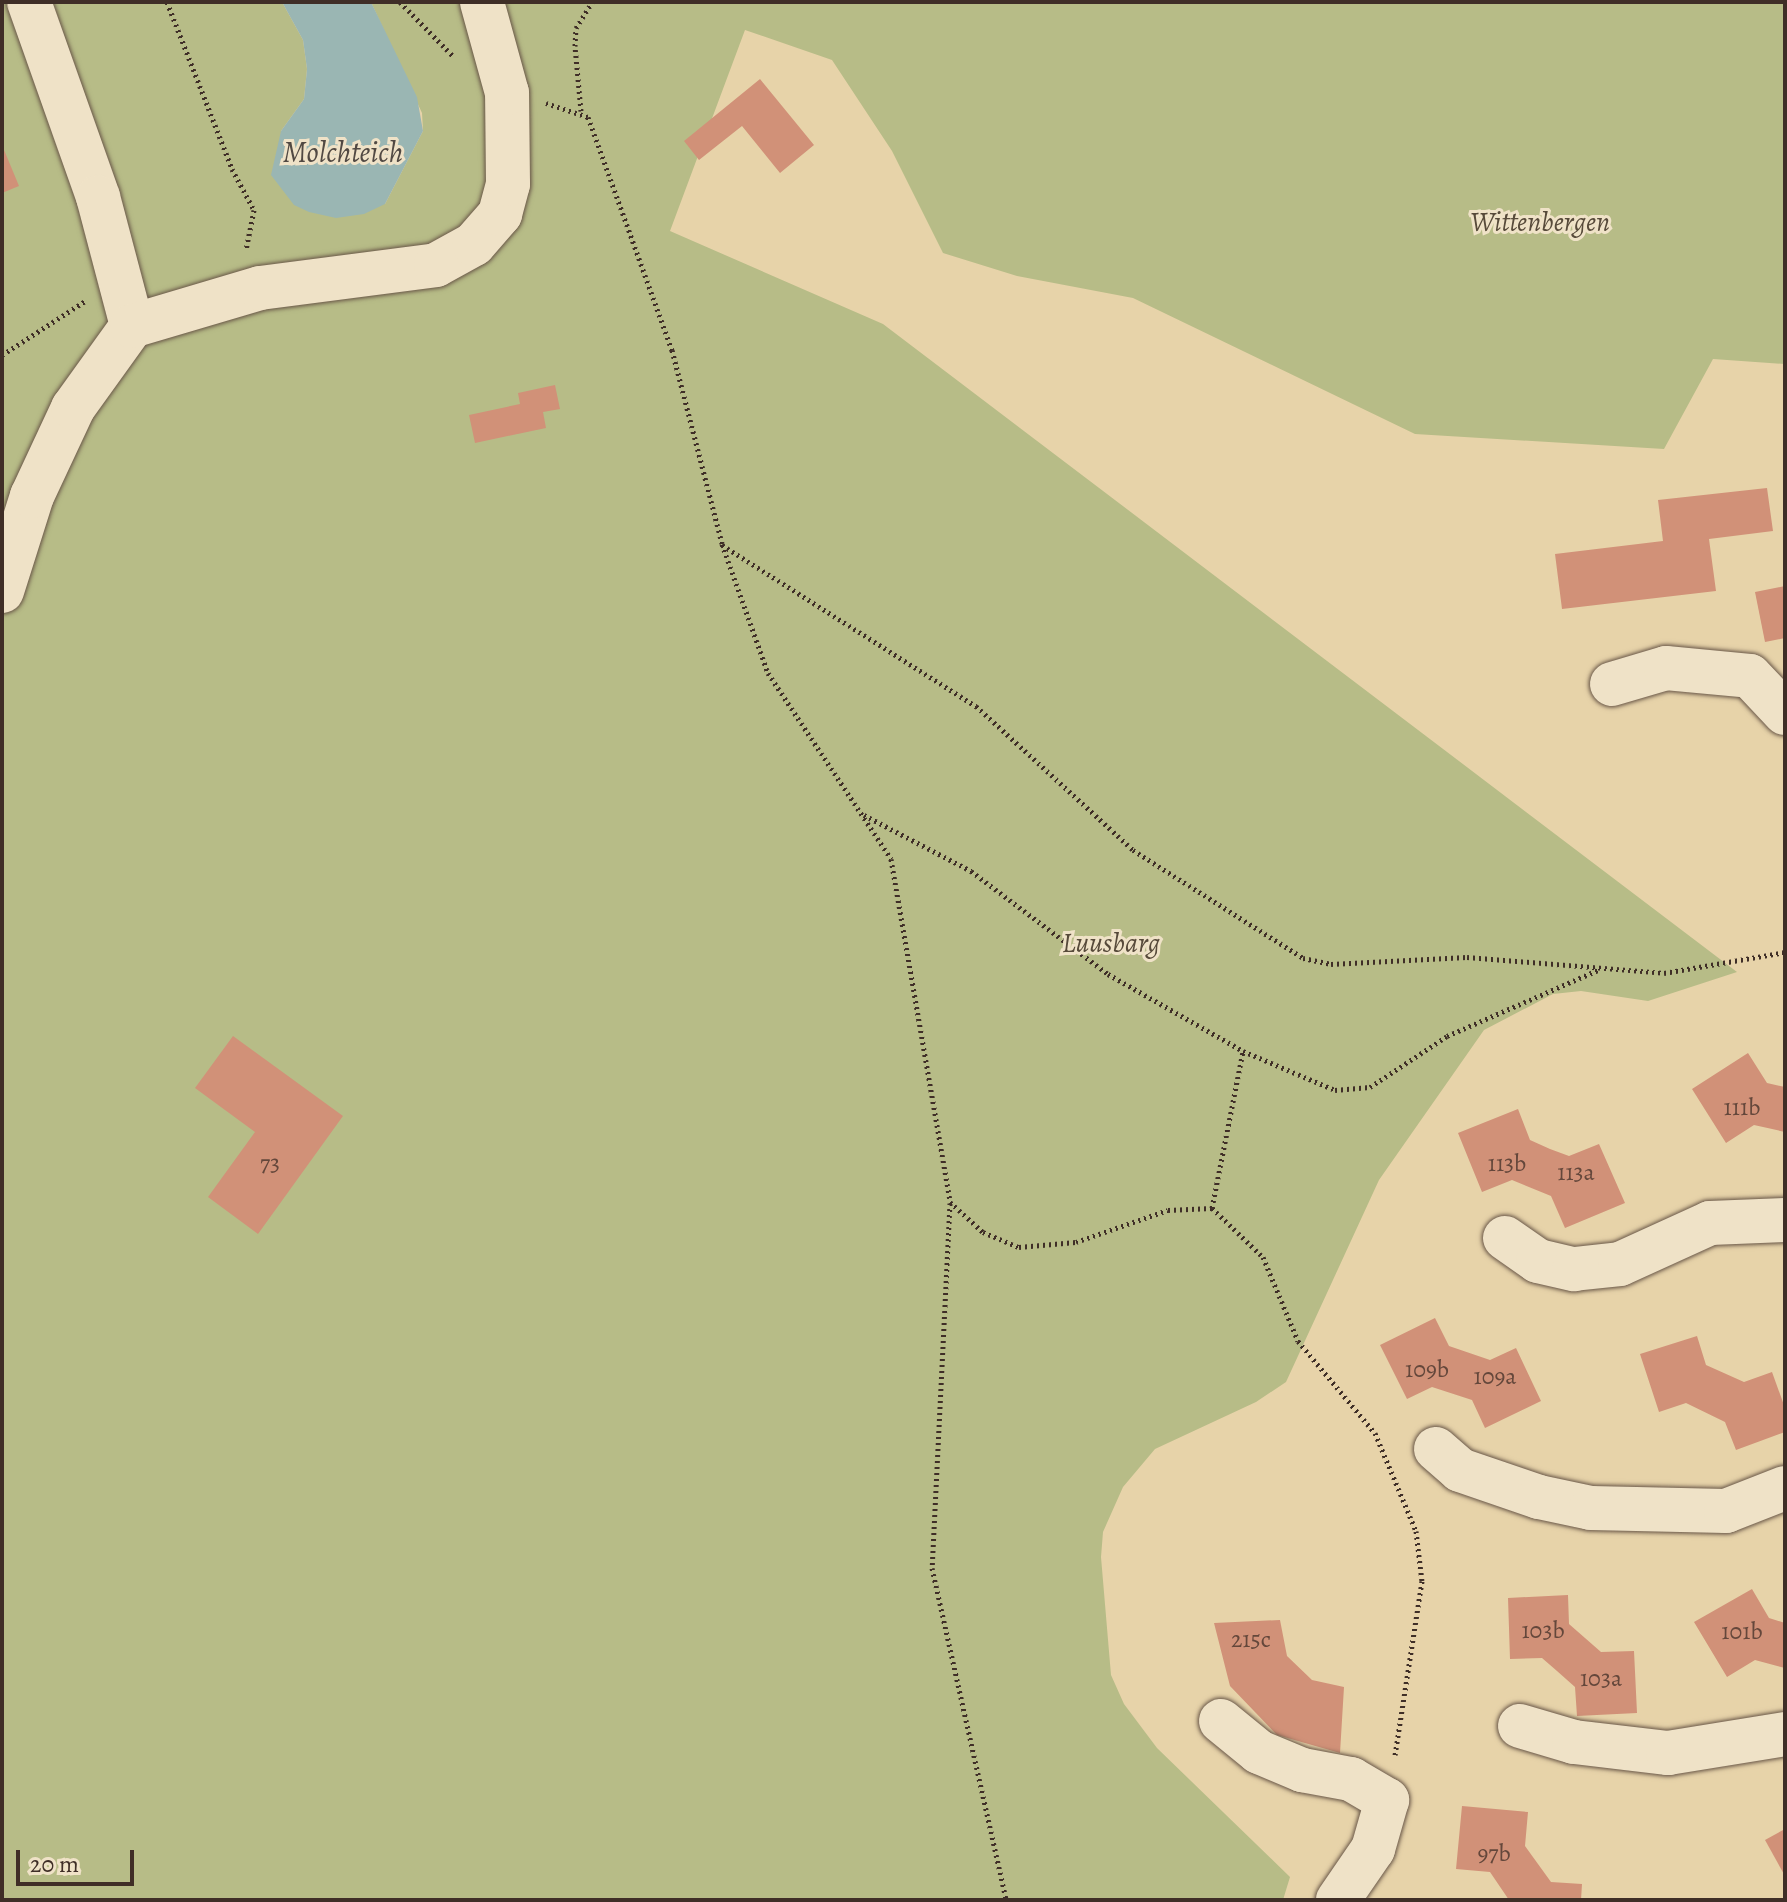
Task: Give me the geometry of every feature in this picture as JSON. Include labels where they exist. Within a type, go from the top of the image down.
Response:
[{"type":"lane","points":[[29,2],[98,197],[117,282],[132,326]]},
{"type":"lane","points":[[2,591],[32,496],[73,408],[132,326],[260,288],[436,265],[474,244],[500,214],[508,184],[507,93],[482,2]]},
{"type":"lane","points":[[1612,684],[1666,668],[1750,676],[1785,713]]},
{"type":"lane","points":[[1505,1238],[1538,1261],[1574,1269],[1620,1264],[1710,1223],[1785,1220]]},
{"type":"lane","points":[[1436,1449],[1460,1470],[1539,1497],[1591,1508],[1726,1511],[1785,1488]]},
{"type":"lane","points":[[1221,1721],[1259,1752],[1302,1770],[1351,1779],[1387,1800],[1373,1849],[1338,1900]]},
{"type":"lane","points":[[1520,1726],[1574,1742],[1668,1753],[1785,1734]]},
{"type":"path","points":[[167,2],[232,169],[254,210],[246,250],[260,288]]},
{"type":"path","points":[[592,2],[576,28],[575,73],[581,111],[672,350],[722,544],[768,673],[891,859],[950,1202],[932,1568],[1006,1900]]},
{"type":"path","points":[[507,93],[581,111]]},
{"type":"path","points":[[2,355],[117,282]]},
{"type":"path","points":[[722,544],[976,706],[1133,850],[1303,958],[1331,964],[1467,957],[1664,973],[1785,952]]},
{"type":"path","points":[[864,814],[971,871],[1108,974],[1243,1051],[1335,1090],[1370,1087],[1447,1036],[1604,968]]},
{"type":"path","points":[[1212,1208],[1243,1051]]},
{"type":"path","points":[[950,1202],[983,1232],[1019,1247],[1076,1242],[1168,1210],[1212,1208],[1263,1257],[1298,1341],[1375,1433],[1416,1531],[1422,1581],[1416,1639],[1387,1800]]},
{"type":"green space","points":[[2,2],[282,2],[303,40],[307,69],[304,99],[281,131],[385,204],[423,131],[422,113],[371,2],[1785,2],[1785,364],[1713,359],[1664,449],[1415,434],[1133,298],[1017,276],[943,253],[892,151],[832,60],[745,30],[670,231],[883,324],[1737,972],[1648,1001],[1581,991],[1553,994],[1484,1030],[1379,1180],[1286,1382],[1256,1402],[1155,1449],[1123,1487],[1103,1532],[1101,1557],[1111,1675],[1124,1704],[1157,1748],[1290,1877],[1283,1900],[2,1900]]},
{"type":"water","name":"Molchteich","points":[[282,2],[371,2],[417,97],[423,131],[385,204],[364,214],[336,218],[309,212],[294,205],[271,175],[281,131],[304,99],[307,69],[303,40]]},
{"type":"building","points":[[760,79],[814,145],[780,173],[742,126],[699,160],[684,141]]},
{"type":"building","points":[[2,145],[19,186],[2,193]]},
{"type":"building","points":[[555,385],[560,409],[543,412],[546,428],[475,443],[469,415],[520,404],[518,393]]},
{"type":"building","points":[[1767,488],[1773,531],[1709,539],[1716,591],[1562,609],[1555,554],[1663,541],[1658,500]]},
{"type":"building","points":[[1785,586],[1785,638],[1765,642],[1755,592]]},
{"type":"building","points":[[233,1036],[343,1116],[258,1234],[208,1197],[255,1132],[195,1088]]},
{"type":"building","points":[[1748,1053],[1767,1083],[1785,1087],[1785,1132],[1754,1125],[1726,1143],[1692,1089]]},
{"type":"building","points":[[1518,1109],[1530,1140],[1550,1149],[1569,1156],[1599,1144],[1625,1203],[1565,1228],[1551,1196],[1512,1180],[1482,1192],[1458,1133]]},
{"type":"building","points":[[1435,1318],[1449,1346],[1490,1360],[1516,1348],[1541,1401],[1485,1428],[1472,1400],[1432,1387],[1407,1399],[1380,1345]]},
{"type":"building","points":[[1697,1336],[1706,1365],[1744,1382],[1772,1372],[1785,1408],[1785,1432],[1736,1450],[1725,1422],[1686,1403],[1659,1412],[1640,1354]]},
{"type":"building","points":[[1752,1589],[1769,1618],[1785,1623],[1785,1668],[1755,1660],[1727,1677],[1694,1622]]},
{"type":"building","points":[[1568,1595],[1569,1624],[1601,1652],[1634,1651],[1637,1713],[1577,1716],[1575,1687],[1542,1658],[1510,1659],[1508,1598]]},
{"type":"building","points":[[1280,1620],[1287,1656],[1312,1680],[1344,1687],[1340,1753],[1277,1735],[1230,1686],[1214,1623]]},
{"type":"building","points":[[1462,1806],[1528,1812],[1525,1846],[1551,1882],[1582,1884],[1581,1900],[1509,1900],[1490,1872],[1456,1869]]},
{"type":"building","points":[[1785,1829],[1785,1876],[1765,1840]]},
{"type":"park label","name":"Wittenbergen","points":[[1540,222]]},
{"type":"park label","name":"Luusbarg","points":[[1111,943]]}]
